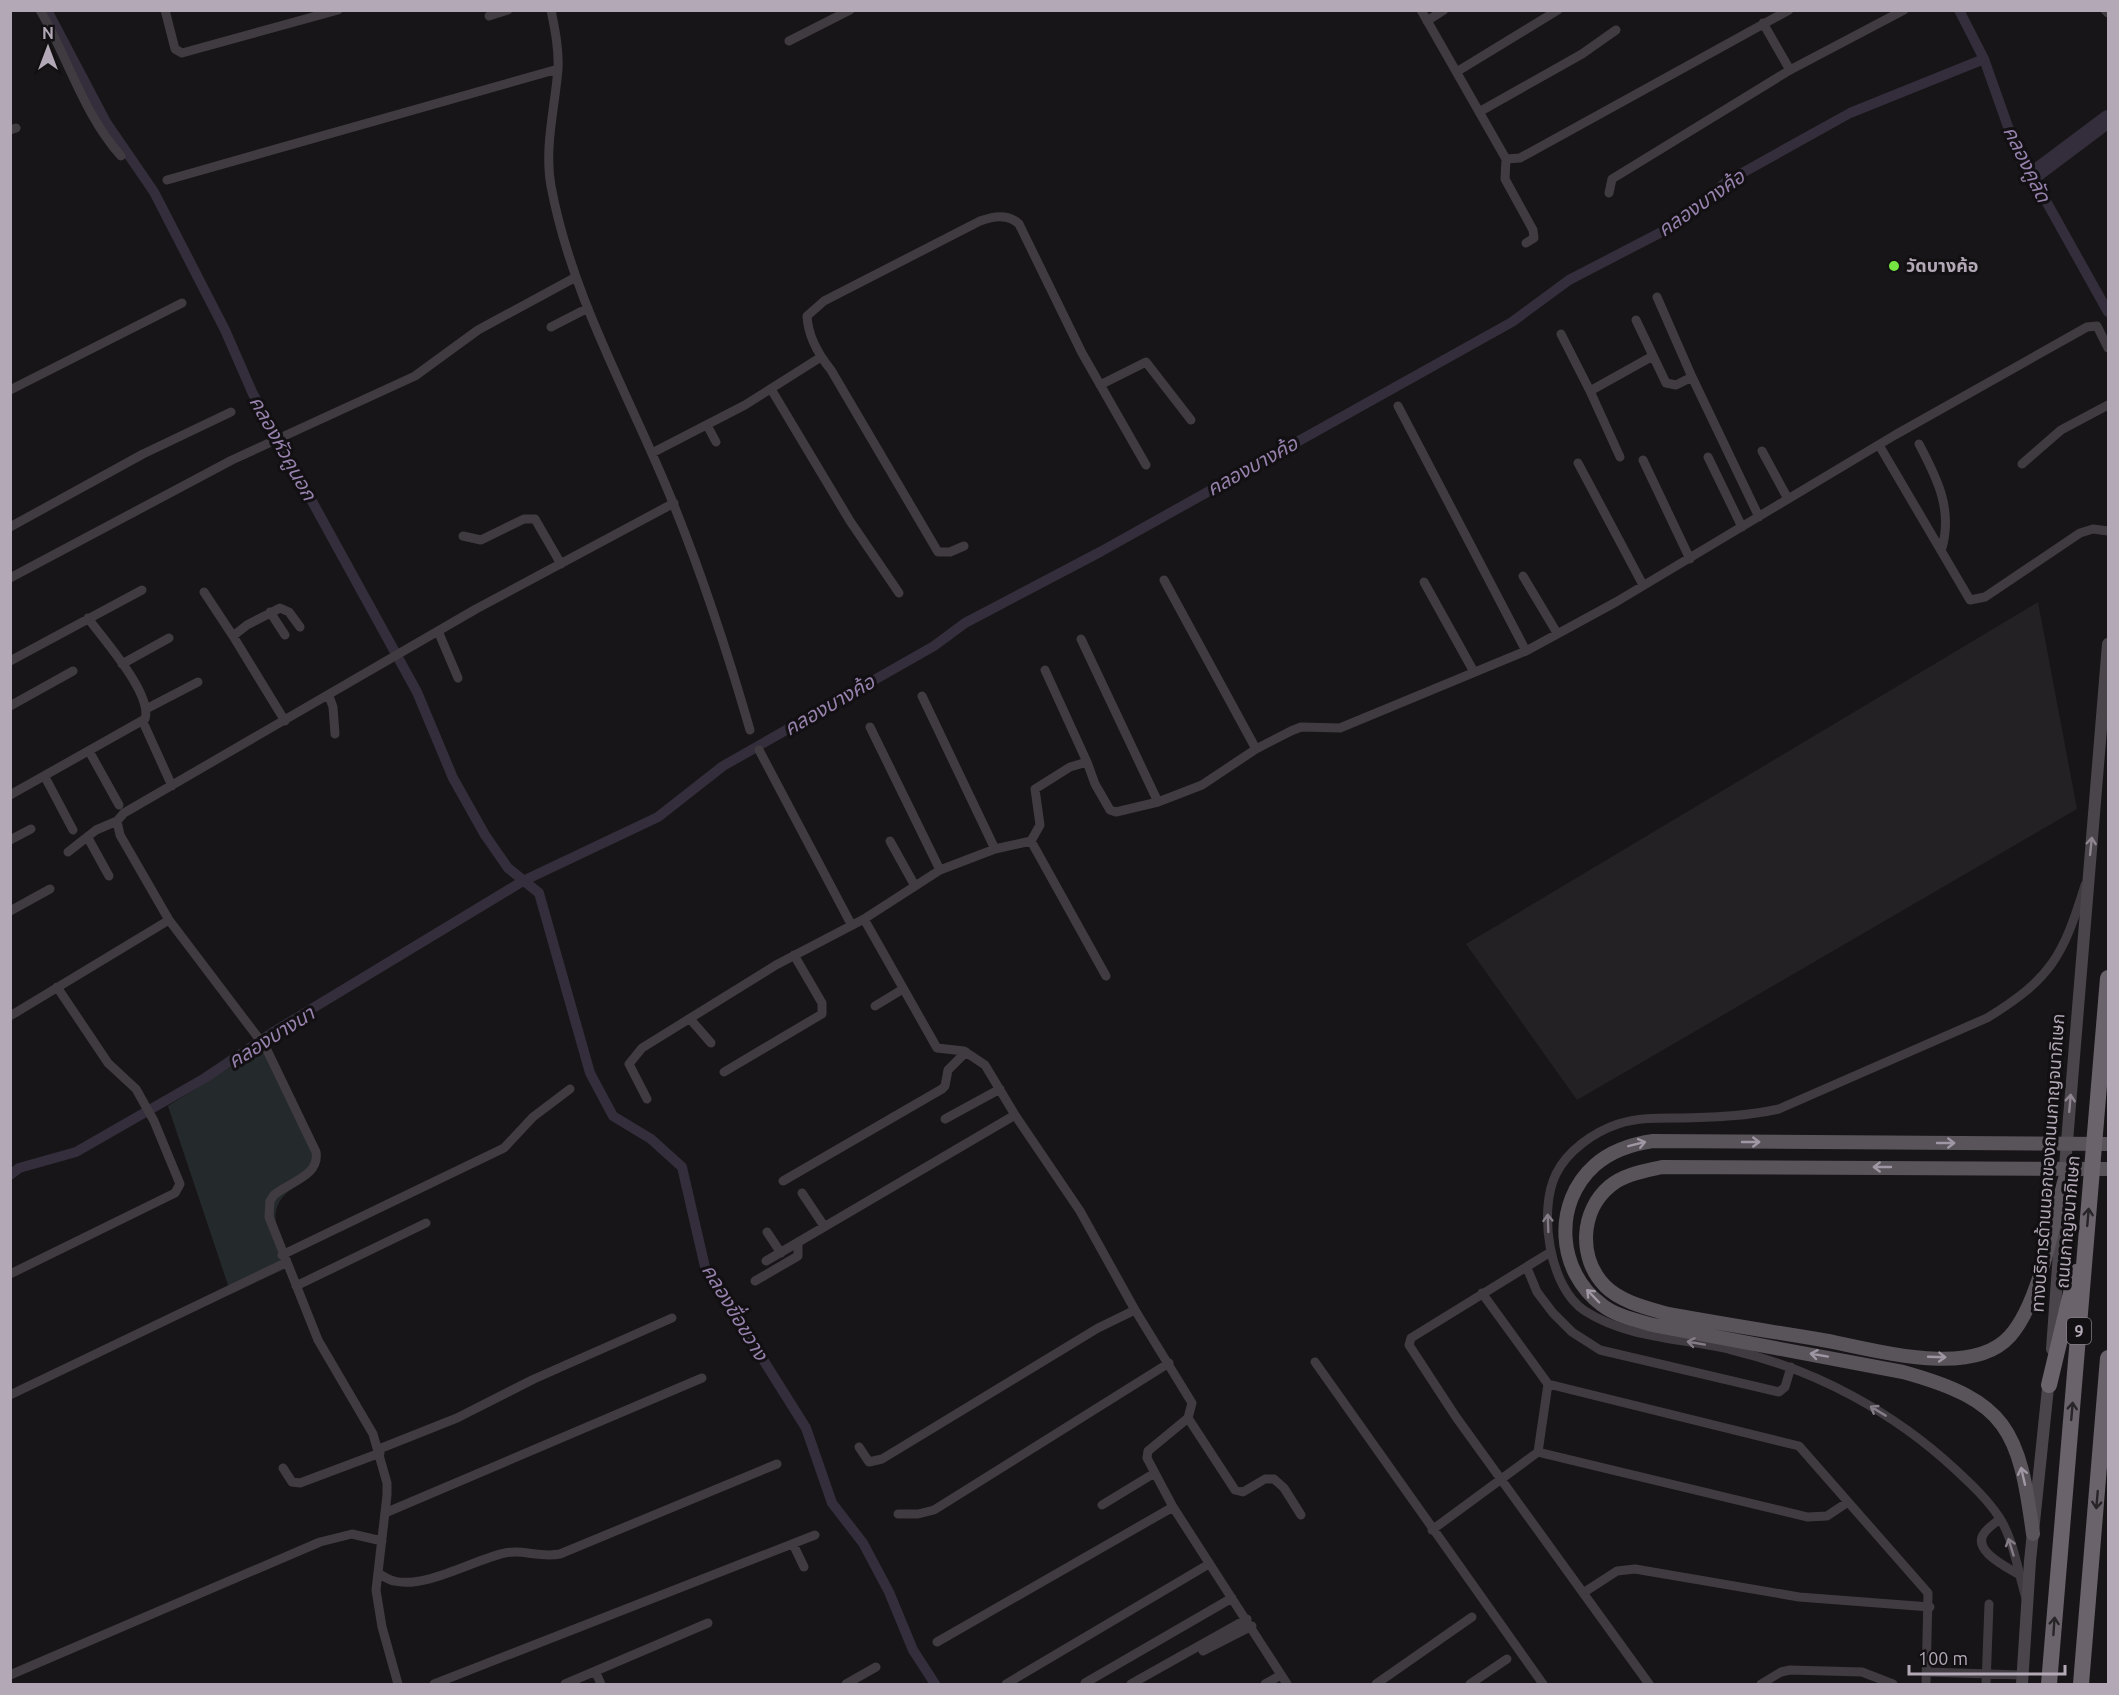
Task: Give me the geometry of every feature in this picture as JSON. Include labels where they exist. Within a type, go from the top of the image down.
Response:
[{"type":"highway","name":"ถนนกาญจนาภิเษก","points":[[2049,1684],[2109,978]]},
{"type":"highway","points":[[2049,1385],[2070,1294],[2086,1245]]},
{"type":"highway","name":"9","points":[[2081,1684],[2109,1358]]},
{"type":"main road","name":"ทางบริการด้านนอกของถนนกาญจนาภิเษก","points":[[2022,1680],[2033,1534],[2049,1385],[2109,645]]},
{"type":"main road","points":[[2033,1534],[2026,1490],[2013,1440],[1996,1414],[1967,1394],[1941,1382],[1903,1372],[1642,1322],[1603,1306],[1579,1281],[1567,1252],[1565,1223],[1568,1210],[1585,1176],[1604,1158],[1633,1144],[1653,1141],[2109,1144]]},
{"type":"main road","points":[[2064,1182],[2032,1297],[2016,1328],[2009,1337],[1992,1350],[1972,1356],[1945,1358],[1906,1356],[1668,1314],[1633,1303],[1606,1287],[1592,1265],[1586,1238],[1586,1226],[1590,1215],[1610,1187],[1641,1172],[1694,1165],[2109,1169]]},
{"type":"street","points":[[40,10],[57,39],[105,139],[121,156]]},
{"type":"street","points":[[165,10],[176,49],[182,53],[338,10]]},
{"type":"street","points":[[489,16],[508,10]]},
{"type":"street","points":[[551,10],[558,69],[549,161],[551,184],[576,278],[625,398],[674,503],[750,730]]},
{"type":"street","points":[[789,40],[850,10]]},
{"type":"street","points":[[1421,10],[1458,71],[1506,159],[1505,179],[1533,230],[1534,238],[1526,243]]},
{"type":"street","points":[[1427,21],[1444,10]]},
{"type":"street","points":[[1458,71],[1558,10]]},
{"type":"street","points":[[1506,159],[1520,159],[1790,10]]},
{"type":"street","points":[[1609,193],[1612,179],[1790,70],[1904,10]]},
{"type":"street","points":[[1763,23],[1790,70]]},
{"type":"street","points":[[1479,112],[1582,54],[1616,30]]},
{"type":"street","points":[[167,180],[558,69]]},
{"type":"street","points":[[964,546],[950,552],[938,552],[872,438],[821,357],[808,328],[808,312],[824,301],[966,227],[990,217],[1008,216],[1019,224],[1100,385],[1146,465]]},
{"type":"street","points":[[10,578],[260,446],[415,376],[478,330],[576,278]]},
{"type":"street","points":[[1657,297],[1758,517]]},
{"type":"street","points":[[10,390],[182,303]]},
{"type":"street","points":[[551,327],[588,308]]},
{"type":"street","points":[[1635,320],[1651,357],[1668,384],[1682,383],[1692,376]]},
{"type":"street","points":[[1045,670],[1095,784],[1110,810],[1127,811],[1158,802],[1202,785],[1256,749],[1301,727],[1325,730],[1352,724],[1526,651],[1690,559],[1788,499],[2087,327],[2097,327],[2109,348]]},
{"type":"street","points":[[1561,334],[1620,457]]},
{"type":"street","points":[[652,453],[771,389],[821,357]]},
{"type":"street","points":[[1590,392],[1651,357]]},
{"type":"street","points":[[1100,385],[1146,362],[1191,420]]},
{"type":"street","points":[[771,389],[850,521],[899,593]]},
{"type":"street","points":[[2022,464],[2061,430],[2109,405]]},
{"type":"street","points":[[1398,406],[1526,651]]},
{"type":"street","points":[[10,527],[143,454],[231,412]]},
{"type":"street","points":[[707,424],[716,442]]},
{"type":"street","points":[[1919,444],[1942,491],[1945,533],[1941,551]]},
{"type":"street","points":[[1879,446],[1968,598],[1974,601],[1985,597],[2080,533],[2093,529],[2109,531]]},
{"type":"street","points":[[1762,451],[1788,499]]},
{"type":"street","points":[[1708,457],[1742,527]]},
{"type":"street","points":[[1643,460],[1690,559]]},
{"type":"street","points":[[1578,463],[1643,585]]},
{"type":"street","points":[[68,852],[96,831],[117,821],[124,813],[405,650],[674,503]]},
{"type":"street","points":[[463,536],[482,540],[524,519],[535,519],[561,564]]},
{"type":"street","points":[[1523,576],[1557,633]]},
{"type":"street","points":[[1164,580],[1256,749]]},
{"type":"street","points":[[1424,582],[1474,672]]},
{"type":"street","points":[[10,661],[142,590]]},
{"type":"street","points":[[204,592],[285,721]]},
{"type":"street","points":[[233,636],[270,612],[284,608],[300,627]]},
{"type":"street","points":[[270,612],[285,635]]},
{"type":"street","points":[[88,618],[135,684],[146,709],[143,722],[172,786]]},
{"type":"street","points":[[438,631],[458,678]]},
{"type":"street","points":[[122,664],[169,638]]},
{"type":"street","points":[[1080,639],[1158,802]]},
{"type":"street","points":[[10,706],[73,671]]},
{"type":"street","points":[[146,709],[198,682]]},
{"type":"street","points":[[329,696],[333,707],[335,734]]},
{"type":"street","points":[[922,696],[995,849]]},
{"type":"street","points":[[10,795],[143,722]]},
{"type":"street","points":[[870,727],[940,870]]},
{"type":"street","points":[[759,750],[851,924]]},
{"type":"street","points":[[89,751],[119,805]]},
{"type":"street","points":[[647,1099],[630,1068],[630,1060],[651,1041],[691,1020],[794,955],[864,919],[940,870],[995,849],[1031,841],[1040,825],[1035,789],[1070,767],[1087,762]]},
{"type":"street","points":[[45,777],[73,830]]},
{"type":"street","points":[[117,821],[120,835],[169,920],[266,1048],[312,1138],[317,1157],[316,1163],[309,1172],[282,1188],[270,1201],[269,1217],[318,1340],[365,1416],[379,1451],[387,1483],[377,1605],[398,1684]]},
{"type":"street","points":[[10,840],[31,829]]},
{"type":"street","points":[[88,838],[110,876]]},
{"type":"street","points":[[890,841],[915,886]]},
{"type":"street","points":[[1031,841],[1106,976]]},
{"type":"street","points":[[2027,1604],[2011,1544],[2000,1519],[1976,1489],[1944,1459],[1892,1420],[1839,1387],[1791,1367],[1731,1349],[1633,1332],[1583,1310],[1569,1295],[1550,1253],[1548,1213],[1555,1175],[1569,1155],[1596,1134],[1618,1124],[1642,1118],[1753,1115],[1779,1108],[1987,1018],[2013,1002],[2053,964],[2066,942],[2089,872]]},
{"type":"street","points":[[10,911],[50,889]]},
{"type":"street","points":[[864,919],[937,1048],[966,1052],[985,1065],[1015,1115],[1080,1211],[1135,1310],[1192,1403],[1188,1418],[1148,1450],[1147,1458],[1173,1508],[1249,1622],[1287,1684]]},
{"type":"street","points":[[10,1016],[169,920]]},
{"type":"street","points":[[724,1072],[822,1014],[822,1003],[794,955]]},
{"type":"street","points":[[10,1274],[179,1189],[179,1178],[151,1114],[136,1089],[108,1063],[57,987]]},
{"type":"street","points":[[875,1006],[903,989]]},
{"type":"street","points":[[691,1020],[711,1043]]},
{"type":"street","points":[[783,1181],[942,1089],[945,1086],[948,1070],[966,1052]]},
{"type":"street","points":[[10,1395],[504,1148],[532,1117],[570,1089]]},
{"type":"street","points":[[945,1119],[1000,1089]]},
{"type":"street","points":[[766,1261],[1015,1115]]},
{"type":"street","points":[[802,1194],[824,1226]]},
{"type":"street","points":[[296,1286],[426,1223]]},
{"type":"street","points":[[767,1232],[781,1253]]},
{"type":"street","points":[[755,1281],[798,1256],[798,1242]]},
{"type":"street","points":[[1550,1253],[1411,1338],[1409,1345],[1456,1417],[1649,1684]]},
{"type":"street","points":[[1527,1268],[1537,1292],[1552,1313],[1572,1332],[1600,1350],[1779,1392],[1785,1388],[1791,1367]]},
{"type":"street","points":[[1482,1293],[1548,1384],[1795,1444],[1925,1589],[1930,1607],[1926,1684]]},
{"type":"street","points":[[859,1447],[869,1462],[882,1459],[1098,1328],[1135,1310]]},
{"type":"street","points":[[283,1468],[292,1482],[300,1483],[457,1418],[534,1379],[672,1318]]},
{"type":"street","points":[[1315,1362],[1543,1684]]},
{"type":"street","points":[[898,1514],[918,1514],[934,1510],[1169,1363]]},
{"type":"street","points":[[385,1513],[702,1378]]},
{"type":"street","points":[[1538,1452],[1548,1384]]},
{"type":"street","points":[[1188,1418],[1235,1490],[1243,1492],[1264,1479],[1274,1479],[1284,1488],[1301,1515]]},
{"type":"street","points":[[1432,1530],[1500,1477],[1538,1452],[1808,1517],[1827,1516],[1848,1502]]},
{"type":"street","points":[[378,1573],[393,1581],[406,1582],[459,1570],[505,1552],[539,1556],[560,1554],[777,1464]]},
{"type":"street","points":[[1102,1505],[1154,1474]]},
{"type":"street","points":[[937,1642],[1173,1508]]},
{"type":"street","points":[[2000,1519],[1984,1532],[1983,1547],[1994,1559],[2018,1574]]},
{"type":"street","points":[[10,1675],[321,1542],[352,1534],[382,1541]]},
{"type":"street","points":[[434,1684],[815,1535]]},
{"type":"street","points":[[793,1544],[804,1567]]},
{"type":"street","points":[[1006,1684],[1209,1564]]},
{"type":"street","points":[[1583,1593],[1617,1571],[1635,1569],[1799,1597],[1930,1607]]},
{"type":"street","points":[[1085,1683],[1232,1598]]},
{"type":"street","points":[[1986,1679],[1989,1604]]},
{"type":"street","points":[[1382,1683],[1472,1617]]},
{"type":"street","points":[[1131,1684],[1249,1622]]},
{"type":"street","points":[[1143,1684],[1249,1622]]},
{"type":"street","points":[[565,1684],[708,1623]]},
{"type":"street","points":[[1470,1684],[1507,1659]]},
{"type":"street","points":[[846,1684],[876,1667]]},
{"type":"street","points":[[1761,1684],[1781,1672],[1790,1670],[1862,1672],[1893,1684]]},
{"type":"street","points":[[596,1672],[601,1684]]},
{"type":"street","points":[[1927,1672],[1986,1679],[2022,1680]]},
{"type":"street","points":[[1265,1684],[1281,1675]]},
{"type":"shaded area","points":[[2038,602],[2077,809],[1577,1100],[1466,944]]},
{"type":"shaded area","points":[[265,1046],[320,1151],[318,1164],[313,1173],[279,1202],[276,1214],[277,1231],[291,1266],[231,1294],[168,1106]]},
{"type":"waterway","name":"คลองหัวคูนอก","points":[[47,10],[106,122],[154,192],[225,330],[253,394],[417,692],[453,778],[485,835],[508,868],[539,893],[590,1073],[613,1116],[651,1139],[682,1167],[705,1267],[806,1428],[832,1503],[863,1543],[889,1592],[913,1650],[935,1684]]},
{"type":"waterway","name":"คลองคูลัด","points":[[1959,10],[1984,59],[2018,155],[2108,312]]},
{"type":"waterway","name":"คลองบางค้อ","points":[[10,1175],[19,1168],[76,1152],[205,1078],[275,1031],[523,881],[658,817],[723,766],[934,646],[965,623],[1100,552],[1512,322],[1569,280],[1675,225],[1726,182],[1850,113],[1984,59]]},
{"type":"waterway","name":"คลองบางค้อ","points":[[2032,176],[2108,119]]},
{"type":"place","name":"วัดบางค้อ","points":[[1894,266]]},
{"type":"water label","name":"คลองบางนา","points":[[271,1037]]},
{"type":"water label","name":"คลองขื่อขวาง","points":[[735,1312]]}]
